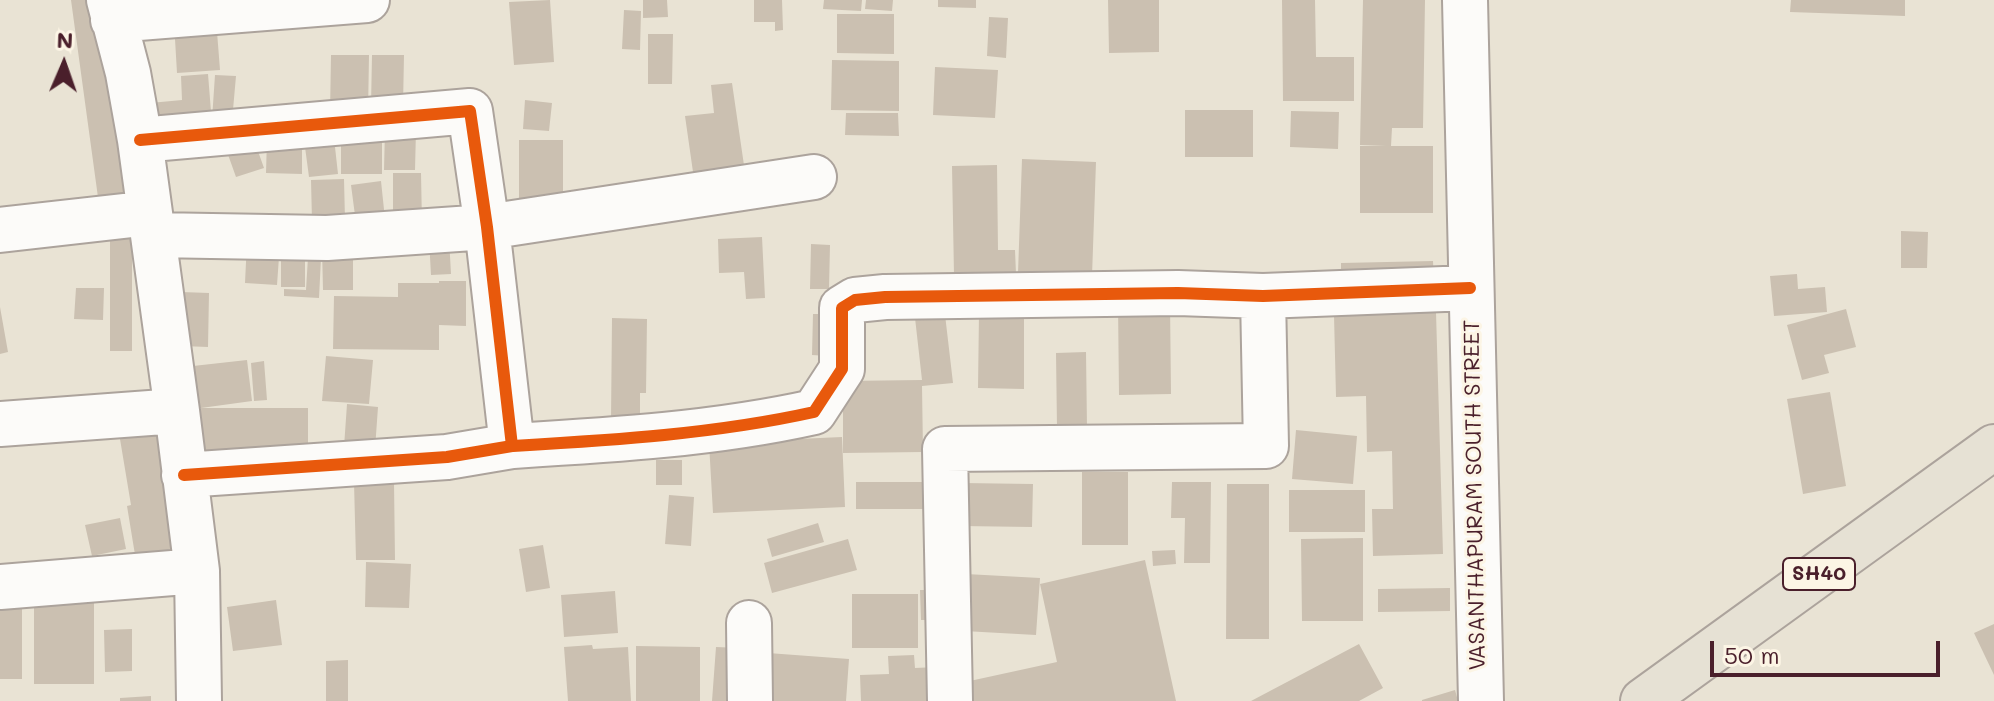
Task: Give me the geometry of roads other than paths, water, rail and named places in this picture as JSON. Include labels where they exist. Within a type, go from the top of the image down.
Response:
[{"type":"main road","name":"SH40","points":[[1643,701],[1994,447]]},
{"type":"street","points":[[199,701],[197,571],[177,411],[140,140],[128,73],[111,10],[367,0]]},
{"type":"street","name":"VASANTHAPURAM SOUTH STREET","points":[[1465,0],[1481,701]]},
{"type":"street","points":[[140,140],[470,111],[487,227],[512,446]]},
{"type":"street","points":[[0,230],[152,224],[327,238],[487,227],[814,177]]},
{"type":"street","points":[[184,475],[447,457],[512,446],[770,422],[814,412],[842,369],[842,308],[855,300],[1178,293],[1263,296],[1470,288]]},
{"type":"street","points":[[950,701],[945,449],[1266,446],[1263,296]]},
{"type":"street","points":[[0,424],[177,411]]},
{"type":"street","points":[[0,587],[197,571]]},
{"type":"street","points":[[749,623],[750,701]]}]
